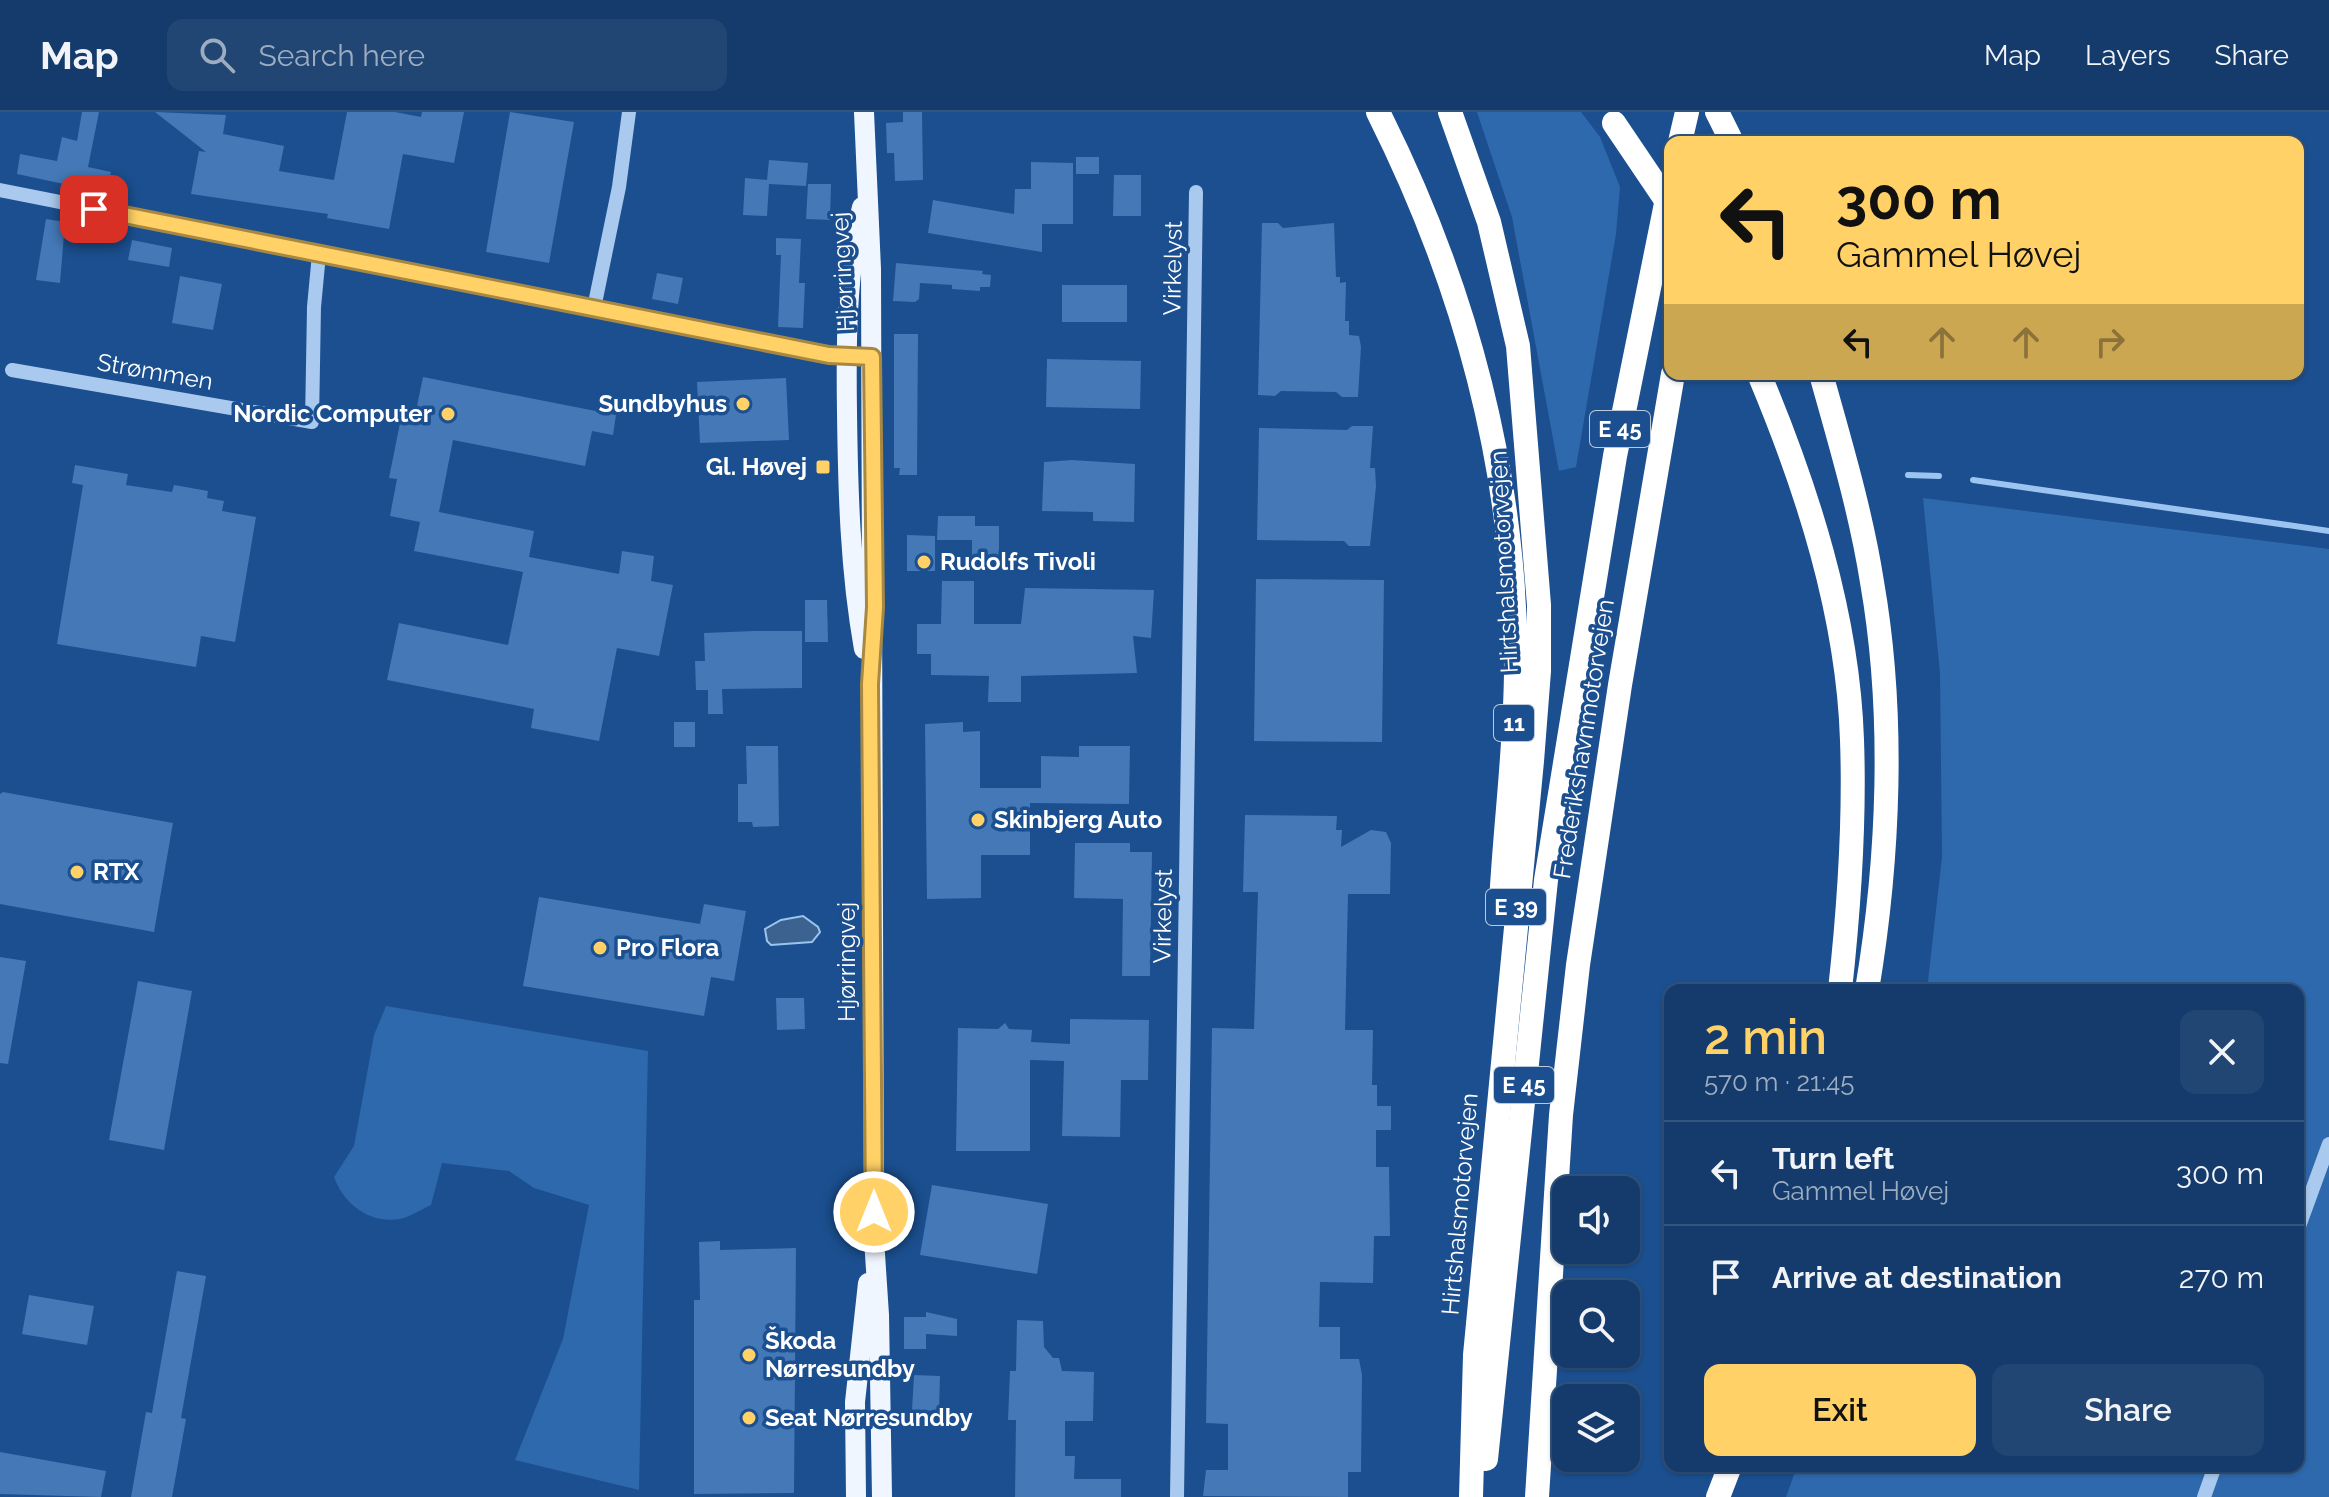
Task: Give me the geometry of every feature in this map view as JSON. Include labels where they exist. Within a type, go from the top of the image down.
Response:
[{"type":"highway","name":"11","points":[[1378,112],[1430,220],[1464,325],[1498,463],[1514,603],[1512,758],[1475,1355]]},
{"type":"highway","name":"Hirtshalsmotorvejen","points":[[1450,112],[1489,222],[1518,346],[1539,605],[1532,761],[1475,1355],[1471,1497]]},
{"type":"highway","points":[[1681,136],[1687,112]]},
{"type":"highway","points":[[1717,112],[1729,136]]},
{"type":"highway","points":[[1724,136],[1730,112]]},
{"type":"highway","points":[[1609,118],[1664,197]]},
{"type":"highway","name":"Frederikshavnmotorvejen","points":[[1483,1497],[1546,880],[1615,456],[1664,214]]},
{"type":"highway","name":"Frederikshavnmotorvejen","points":[[1537,1497],[1561,1115],[1578,965],[1622,670],[1672,380]]},
{"type":"highway","points":[[1761,380],[1794,465],[1840,632],[1852,737],[1853,810],[1840,984]]},
{"type":"highway","points":[[1822,380],[1873,582],[1884,696],[1884,830],[1868,984]]},
{"type":"highway","points":[[1712,1497],[1719,1472]]},
{"type":"highway","points":[[1718,1497],[1728,1472]]},
{"type":"main road","name":"Hjørringvej","points":[[864,112],[865,193],[871,245],[875,607],[870,684],[874,1239],[879,1315],[882,1497]]},
{"type":"main road","name":"Hjørringvej","points":[[865,193],[853,244],[846,356],[849,520],[857,609],[870,684]]},
{"type":"main road","name":"Hjørringvej","points":[[856,1497],[857,1378],[874,1239]]},
{"type":"street","points":[[594,308],[619,187],[629,112]]},
{"type":"street","points":[[0,190],[594,308],[846,356],[872,357]]},
{"type":"street","name":"Virkelyst","points":[[1177,1497],[1196,192]]},
{"type":"street","name":"Strømmen","points":[[12,370],[312,422],[314,307],[319,254]]},
{"type":"street","points":[[2304,1213],[2329,1144]]},
{"type":"street","points":[[2204,1497],[2213,1472]]},
{"type":"shaded area","points":[[1477,112],[1581,112],[1600,137],[1620,187],[1616,234],[1576,467],[1559,471],[1512,217]]},
{"type":"shaded area","points":[[1923,498],[2329,549],[2329,1497],[1786,1497],[1795,1472],[2304,1472],[2304,984],[1928,984],[1942,857],[1940,673]]},
{"type":"shaded area","points":[[803,916],[820,932],[812,942],[771,945],[767,941],[765,929],[781,920]]},
{"type":"shaded area","points":[[386,1006],[648,1051],[639,1490],[515,1460],[563,1339],[589,1205],[534,1188],[509,1171],[442,1163],[431,1205],[400,1219],[368,1215],[351,1203],[338,1187],[334,1177],[354,1146],[374,1035]]},
{"type":"building","points":[[82,112],[99,112],[88,167],[111,172],[106,193],[17,174],[20,154],[57,161],[62,137],[77,141]]},
{"type":"building","points":[[155,112],[226,115],[223,134],[284,146],[279,171],[334,180],[347,112],[395,112],[421,117],[422,112],[464,112],[454,163],[403,154],[389,229],[327,218],[328,214],[191,194],[199,151],[206,152]]},
{"type":"building","points":[[510,112],[574,122],[549,263],[486,252]]},
{"type":"building","points":[[903,112],[922,112],[923,180],[895,181],[894,153],[887,153],[886,123],[903,122]]},
{"type":"building","points":[[1076,157],[1099,157],[1099,174],[1076,174]]},
{"type":"building","points":[[769,160],[808,163],[806,186],[769,184],[767,216],[743,215],[745,178],[767,180]]},
{"type":"building","points":[[1031,162],[1073,163],[1073,224],[1042,224],[1042,252],[928,233],[933,200],[1014,214],[1015,189],[1031,189]]},
{"type":"building","points":[[1114,175],[1141,175],[1141,216],[1113,216]]},
{"type":"building","points":[[808,184],[831,184],[830,220],[806,219]]},
{"type":"building","points":[[46,219],[65,222],[60,283],[36,280]]},
{"type":"building","points":[[1262,223],[1278,223],[1283,228],[1334,223],[1336,277],[1340,277],[1340,283],[1346,282],[1345,321],[1349,321],[1349,335],[1359,336],[1361,347],[1358,397],[1342,397],[1336,392],[1281,391],[1275,396],[1258,395]]},
{"type":"building","points":[[776,238],[801,239],[799,283],[805,283],[803,328],[778,327],[781,255],[776,255]]},
{"type":"building","points":[[132,240],[172,248],[169,267],[128,260]]},
{"type":"building","points":[[896,263],[983,271],[982,274],[991,275],[990,287],[980,287],[980,291],[920,283],[919,299],[915,302],[893,301]]},
{"type":"building","points":[[657,273],[683,278],[678,304],[652,299]]},
{"type":"building","points":[[180,276],[222,284],[213,330],[172,323]]},
{"type":"building","points":[[1062,285],[1127,285],[1127,322],[1062,322]]},
{"type":"building","points":[[894,334],[918,334],[917,475],[899,475],[900,468],[894,468]]},
{"type":"building","points":[[1047,359],[1141,361],[1140,409],[1046,407]]},
{"type":"building","points":[[423,377],[616,415],[613,435],[592,431],[585,466],[453,440],[439,512],[534,531],[529,557],[619,574],[622,551],[654,556],[651,581],[673,585],[659,656],[617,648],[599,741],[531,728],[534,709],[387,680],[399,623],[508,645],[523,572],[414,551],[420,522],[390,516],[397,479],[389,478],[400,423],[413,425]]},
{"type":"building","name":"Sundbyhus","points":[[786,378],[789,440],[700,443],[697,382]]},
{"type":"building","points":[[1352,426],[1373,426],[1370,468],[1375,468],[1376,486],[1370,546],[1349,546],[1344,541],[1257,540],[1259,428],[1347,430]]},
{"type":"building","points":[[1072,460],[1135,464],[1134,522],[1093,521],[1093,512],[1042,511],[1044,462]]},
{"type":"building","points":[[75,465],[128,474],[126,485],[172,492],[174,485],[208,491],[207,498],[224,501],[222,511],[256,517],[235,642],[201,636],[196,667],[57,644],[83,485],[72,483]]},
{"type":"building","points":[[938,516],[975,516],[975,526],[999,526],[999,570],[972,570],[972,540],[937,540]]},
{"type":"building","points":[[907,535],[935,536],[935,571],[907,571]]},
{"type":"building","points":[[1256,579],[1384,580],[1382,742],[1254,741]]},
{"type":"building","points":[[942,581],[974,581],[974,624],[1021,624],[1025,588],[1154,590],[1151,638],[1133,636],[1137,673],[1021,676],[1021,702],[988,702],[989,676],[931,675],[931,654],[917,654],[917,624],[941,624]]},
{"type":"building","points":[[805,600],[827,600],[828,642],[805,642]]},
{"type":"building","points":[[802,631],[802,688],[722,689],[723,714],[708,714],[708,690],[696,690],[695,661],[705,661],[704,633]]},
{"type":"building","points":[[674,722],[695,722],[695,747],[674,747]]},
{"type":"building","points":[[963,722],[963,732],[980,731],[980,788],[1041,788],[1041,756],[1079,757],[1079,746],[1130,746],[1129,804],[1030,803],[1030,855],[981,855],[981,898],[927,899],[925,724]]},
{"type":"building","points":[[746,746],[778,746],[779,826],[753,827],[752,822],[738,822],[738,784],[747,784]]},
{"type":"building","name":"RTX","points":[[3,792],[173,823],[154,932],[0,904],[0,794]]},
{"type":"building","points":[[1245,815],[1337,816],[1336,830],[1342,830],[1341,847],[1371,830],[1386,832],[1391,843],[1390,894],[1348,894],[1345,1030],[1373,1030],[1372,1085],[1377,1085],[1377,1106],[1391,1106],[1391,1130],[1376,1130],[1376,1167],[1389,1167],[1390,1236],[1374,1236],[1373,1283],[1320,1282],[1319,1327],[1340,1327],[1340,1359],[1359,1359],[1362,1375],[1361,1472],[1348,1472],[1348,1497],[1203,1496],[1206,1470],[1228,1470],[1228,1424],[1206,1423],[1212,1028],[1254,1029],[1258,892],[1243,892]]},
{"type":"building","points":[[1075,843],[1130,843],[1130,852],[1152,852],[1150,976],[1122,976],[1123,899],[1074,898]]},
{"type":"building","points":[[539,897],[700,924],[704,904],[746,911],[734,981],[711,977],[704,1016],[523,986]]},
{"type":"building","points":[[0,957],[26,961],[8,1064],[0,1063]]},
{"type":"building","points":[[138,981],[192,991],[164,1150],[109,1140]]},
{"type":"building","points":[[776,998],[804,998],[805,1029],[777,1030]]},
{"type":"building","points":[[1070,1019],[1149,1020],[1148,1080],[1121,1080],[1120,1137],[1062,1136],[1064,1061],[1030,1060],[1030,1151],[956,1151],[958,1028],[998,1029],[1005,1023],[1009,1029],[1032,1030],[1031,1042],[1070,1044]]},
{"type":"building","points":[[932,1185],[1048,1204],[1037,1274],[920,1255]]},
{"type":"building","points":[[720,1241],[720,1250],[796,1248],[794,1493],[694,1494],[694,1300],[700,1300],[699,1242]]},
{"type":"building","points":[[177,1271],[206,1276],[181,1418],[186,1419],[172,1497],[131,1497],[146,1412],[152,1413]]},
{"type":"building","points":[[29,1295],[94,1306],[87,1345],[22,1334]]},
{"type":"building","points":[[926,1312],[957,1319],[957,1336],[926,1334],[926,1349],[904,1349],[904,1317],[926,1317]]},
{"type":"building","points":[[1017,1320],[1043,1321],[1044,1347],[1053,1358],[1059,1358],[1062,1371],[1094,1372],[1093,1421],[1065,1421],[1065,1456],[1075,1456],[1074,1479],[1121,1479],[1121,1497],[1015,1497],[1016,1420],[1008,1420],[1010,1371],[1016,1371]]},
{"type":"building","points":[[914,1375],[940,1376],[939,1411],[912,1410]]},
{"type":"building","points":[[0,1452],[106,1471],[101,1497],[0,1494]]},
{"type":"waterway","points":[[1908,475],[1939,476]]},
{"type":"waterway","points":[[1973,480],[2329,531]]},
{"type":"place","name":"Sundbyhus","points":[[743,404]]},
{"type":"place","name":"Nordic Computer","points":[[448,414]]},
{"type":"place","name":"Gl. Høvej","points":[[823,467]]},
{"type":"place","name":"Rudolfs Tivoli","points":[[924,562]]},
{"type":"place","name":"Skinbjerg Auto","points":[[978,820]]},
{"type":"place","name":"RTX","points":[[77,872]]},
{"type":"place","name":"Pro Flora","points":[[600,948]]},
{"type":"place","name":"Škoda Nørresundby","points":[[749,1355]]},
{"type":"place","name":"Seat Nørresundby","points":[[749,1418]]},
{"type":"route","points":[[94,209],[829,355],[872,357],[875,607],[870,684],[874,1212]]}]
